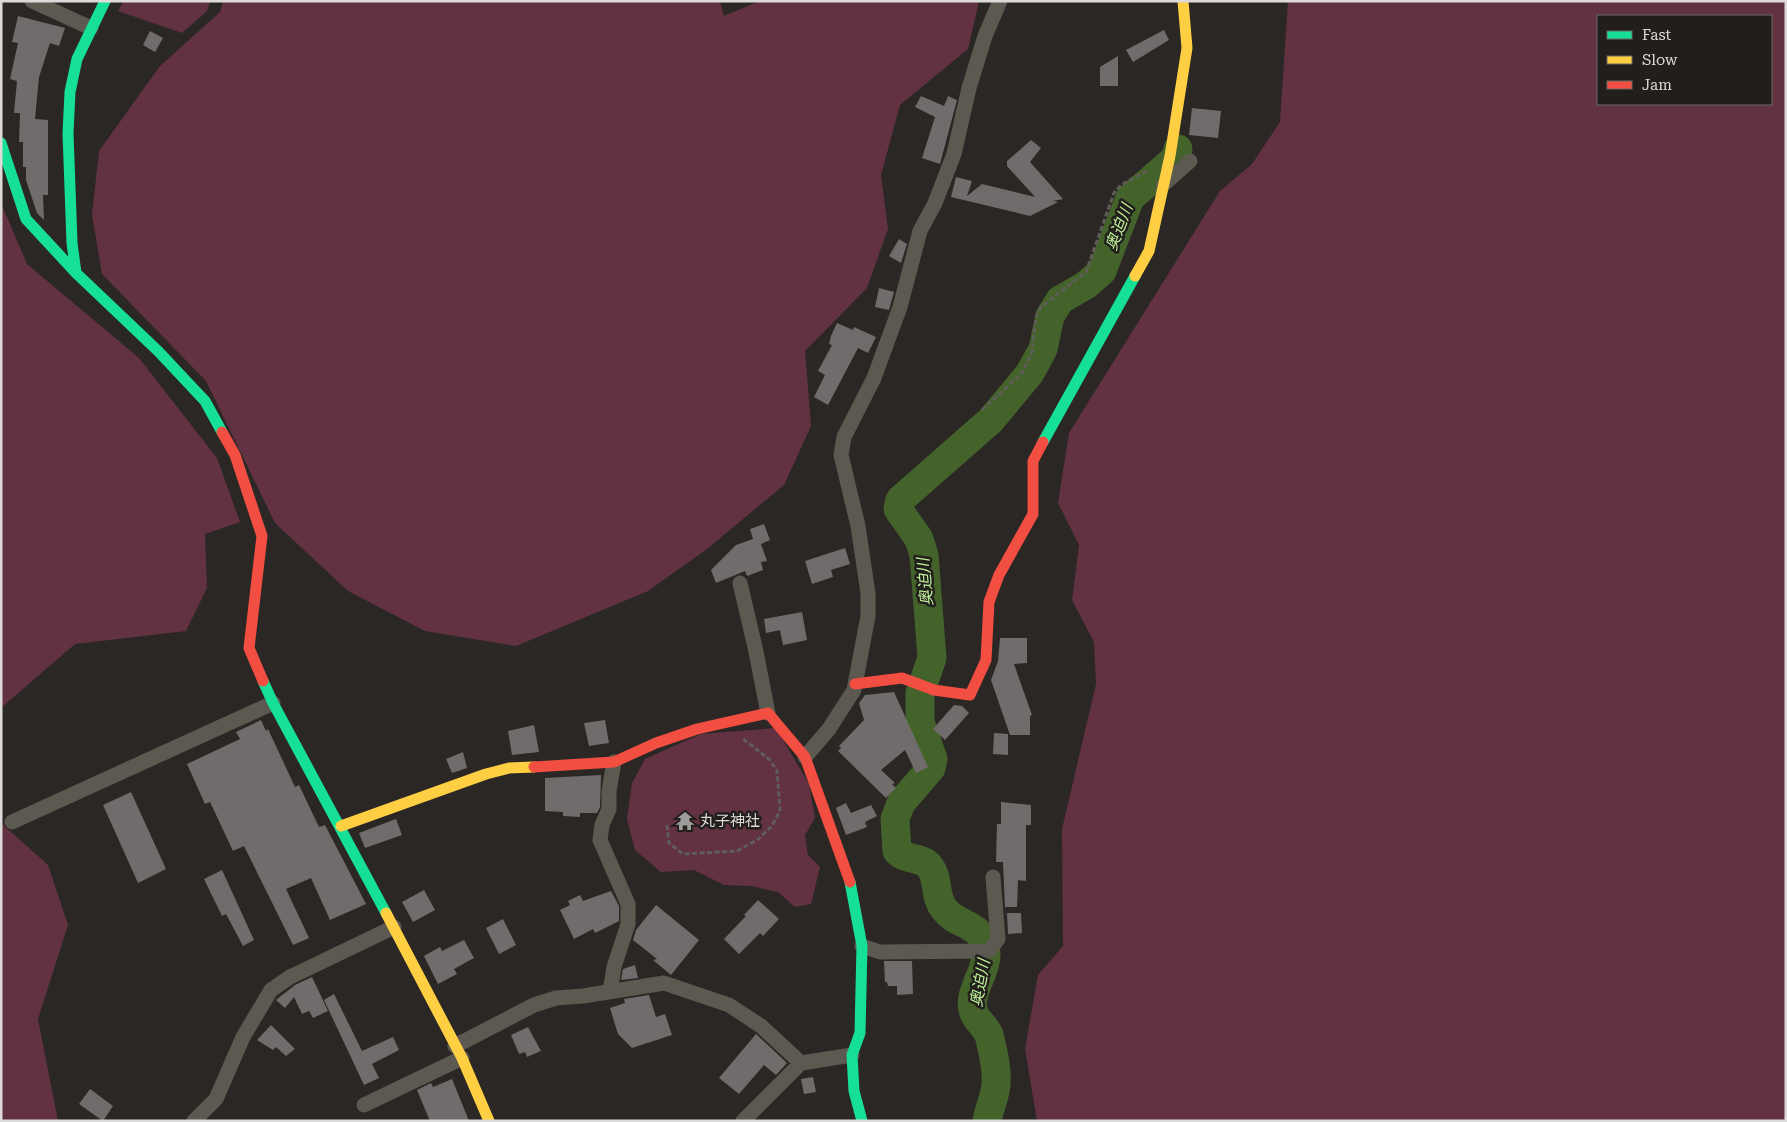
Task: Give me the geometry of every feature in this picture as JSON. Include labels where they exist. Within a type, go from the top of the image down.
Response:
[{"type":"street","points":[[32,1],[91,28]]},
{"type":"street","points":[[76,274],[72,243],[68,133],[70,92],[77,59],[105,1]]},
{"type":"street","points":[[805,757],[830,730],[855,684],[868,616],[868,593],[858,526],[841,455],[844,437],[874,378],[900,307],[920,231],[935,203],[954,154],[969,88],[985,36],[1000,1]]},
{"type":"street","points":[[855,684],[902,678],[934,690],[970,695],[986,660],[988,602],[999,575],[1033,514],[1033,461],[1149,251],[1168,160],[1187,48],[1183,1]]},
{"type":"street","points":[[1,143],[26,218],[76,274],[158,351],[205,401],[236,455],[262,536],[249,648],[272,703],[341,826],[394,927],[458,1052],[490,1121]]},
{"type":"street","points":[[1163,185],[1190,161]]},
{"type":"street","points":[[740,584],[756,647],[768,713],[805,757],[853,891],[862,946],[860,1033],[852,1055],[854,1091],[862,1121]]},
{"type":"street","points":[[12,822],[272,703]]},
{"type":"street","points":[[341,826],[486,774],[509,768],[614,762],[656,743],[696,729],[768,713]]},
{"type":"street","points":[[610,992],[614,967],[628,924],[628,904],[600,840],[602,825],[609,810],[609,791],[614,762]]},
{"type":"street","points":[[862,946],[880,952],[989,951],[998,939],[994,877]]},
{"type":"street","points":[[194,1121],[216,1099],[243,1037],[270,990],[290,977],[394,927]]},
{"type":"street","points":[[364,1105],[458,1052],[534,1005],[556,998],[664,983],[729,1005],[761,1026],[801,1064]]},
{"type":"street","points":[[743,1121],[801,1064],[852,1055]]},
{"type":"path","points":[[982,410],[1021,374],[1028,362],[1032,352],[1036,317],[1041,307],[1086,272],[1114,193],[1121,185],[1132,178],[1168,160]]},
{"type":"path","points":[[667,824],[669,843],[683,854],[737,851],[757,840],[772,826],[780,811],[777,771],[770,760],[740,737]]},
{"type":"shaded area","points":[[124,1],[210,1],[207,11],[182,33],[118,11]]},
{"type":"shaded area","points":[[223,1],[720,1],[724,16],[760,1],[979,1],[968,49],[900,105],[881,175],[888,229],[867,288],[805,351],[811,426],[784,485],[707,549],[648,591],[516,646],[425,631],[348,591],[275,523],[206,381],[102,274],[92,215],[99,151],[160,66],[220,12]]},
{"type":"shaded area","points":[[1288,1],[1786,1],[1786,1121],[1037,1121],[1025,1049],[1038,975],[1063,946],[1062,829],[1096,684],[1094,642],[1072,600],[1079,545],[1058,503],[1069,433],[1220,191],[1252,164],[1280,122]]},
{"type":"shaded area","points":[[1,203],[27,264],[139,358],[217,458],[240,522],[205,534],[207,588],[186,631],[75,644],[1,708]]},
{"type":"shaded area","points":[[776,728],[809,784],[815,818],[805,835],[808,855],[820,867],[811,904],[795,907],[778,892],[751,886],[724,885],[694,870],[661,872],[635,850],[627,819],[632,783],[645,759],[701,734]]},
{"type":"shaded area","points":[[1,823],[48,865],[68,925],[38,1019],[58,1121],[1,1121]]},
{"type":"building","points":[[18,16],[65,28],[59,46],[50,43],[39,77],[35,119],[48,120],[48,195],[43,195],[44,220],[37,213],[26,180],[26,167],[23,167],[23,142],[19,142],[20,113],[14,113],[17,81],[10,79],[18,43],[12,42]]},
{"type":"building","points":[[1164,30],[1169,40],[1133,62],[1126,50]]},
{"type":"building","points":[[150,31],[163,38],[155,52],[143,45]]},
{"type":"building","points":[[1118,56],[1118,86],[1100,86],[1100,67]]},
{"type":"building","points":[[921,96],[944,106],[948,96],[957,100],[940,164],[922,158],[935,117],[915,107]]},
{"type":"building","points":[[1192,108],[1221,111],[1218,138],[1189,135]]},
{"type":"building","points":[[1031,140],[1041,148],[1030,162],[1063,199],[1053,201],[1058,202],[1030,216],[951,197],[956,177],[972,181],[967,196],[982,184],[1035,197],[1007,166],[1007,161]]},
{"type":"building","points":[[899,239],[907,244],[901,263],[889,256]]},
{"type":"building","points":[[879,288],[894,292],[889,310],[875,307]]},
{"type":"building","points":[[837,323],[853,330],[854,327],[876,337],[868,353],[858,348],[828,405],[814,397],[825,375],[818,371],[832,345],[829,344]]},
{"type":"building","points":[[764,524],[770,540],[761,544],[767,561],[761,562],[763,570],[747,576],[745,571],[716,583],[711,570],[736,545],[753,539],[750,529]]},
{"type":"building","points":[[845,548],[850,564],[831,570],[833,577],[812,584],[805,561]]},
{"type":"building","points":[[802,612],[807,640],[783,645],[780,630],[766,633],[764,619]]},
{"type":"building","points":[[1000,638],[1027,638],[1027,663],[1014,664],[1032,715],[1030,716],[1030,735],[1010,735],[991,680],[998,661]]},
{"type":"building","points":[[894,692],[928,767],[916,773],[905,750],[881,770],[895,783],[892,784],[896,788],[886,798],[838,751],[841,748],[839,746],[864,720],[859,703],[865,695]]},
{"type":"building","points":[[954,705],[962,706],[969,713],[945,740],[933,729]]},
{"type":"building","points":[[261,720],[266,731],[268,729],[295,787],[299,785],[319,827],[325,825],[366,904],[330,920],[311,878],[286,889],[309,938],[293,945],[244,846],[233,851],[210,802],[205,804],[187,764],[240,739],[236,732]]},
{"type":"building","points":[[605,720],[609,743],[589,746],[584,723]]},
{"type":"building","points":[[534,725],[539,752],[512,755],[508,731]]},
{"type":"building","points":[[994,733],[1008,734],[1008,755],[993,754]]},
{"type":"building","points":[[463,752],[467,768],[452,773],[446,759]]},
{"type":"building","points":[[601,775],[600,807],[597,813],[580,813],[580,817],[563,816],[563,812],[545,811],[545,778]]},
{"type":"building","points":[[131,792],[166,869],[138,883],[103,805]]},
{"type":"building","points":[[1001,802],[1031,805],[1031,825],[1026,825],[1026,881],[1018,880],[1017,907],[1005,907],[1003,862],[996,862],[997,824],[1001,824]]},
{"type":"building","points":[[846,803],[851,813],[871,805],[877,816],[865,822],[867,827],[846,835],[836,808]]},
{"type":"building","points":[[396,819],[402,835],[365,848],[359,833]]},
{"type":"building","points":[[222,870],[254,940],[243,946],[226,914],[222,916],[204,879]]},
{"type":"building","points":[[424,890],[435,910],[413,922],[402,902]]},
{"type":"building","points":[[611,891],[619,906],[619,921],[595,933],[593,929],[574,939],[560,910],[570,905],[568,901],[580,895],[583,901]]},
{"type":"building","points":[[758,900],[779,919],[763,936],[760,933],[739,954],[724,939]]},
{"type":"building","points":[[656,905],[699,940],[671,975],[653,960],[657,959],[633,940],[636,930]]},
{"type":"building","points":[[1007,913],[1021,913],[1022,933],[1008,934]]},
{"type":"building","points":[[503,919],[516,945],[499,954],[486,928]]},
{"type":"building","points":[[464,940],[474,958],[454,969],[457,974],[438,984],[424,956],[440,947],[442,951]]},
{"type":"building","points":[[884,961],[912,961],[913,994],[897,995],[897,986],[888,986],[887,982],[885,982]]},
{"type":"building","points":[[635,965],[638,978],[621,980],[623,969]]},
{"type":"building","points":[[312,977],[328,1011],[313,1018],[309,1011],[302,1014],[294,997],[285,1008],[276,1000],[295,985]]},
{"type":"building","points":[[334,994],[362,1051],[393,1037],[399,1050],[372,1064],[379,1078],[364,1085],[324,1000]]},
{"type":"building","points":[[649,995],[656,1017],[665,1014],[672,1035],[632,1048],[618,1034],[610,1008],[625,1003],[624,999]]},
{"type":"building","points":[[271,1025],[295,1049],[286,1056],[276,1047],[273,1050],[257,1040]]},
{"type":"building","points":[[528,1027],[541,1051],[527,1057],[525,1052],[519,1054],[511,1035]]},
{"type":"building","points":[[756,1034],[787,1063],[776,1075],[764,1065],[739,1094],[719,1078]]},
{"type":"building","points":[[813,1077],[816,1092],[804,1094],[801,1079]]},
{"type":"building","points":[[452,1079],[469,1121],[430,1121],[417,1090],[431,1083],[433,1087]]},
{"type":"building","points":[[90,1089],[113,1106],[103,1121],[79,1104]]},
{"type":"waterway","name":"奥迫川","points":[[987,1121],[996,1085],[995,1063],[989,1035],[975,1016],[972,1006],[985,961],[984,943],[976,930],[957,920],[944,909],[939,899],[935,877],[930,867],[923,861],[905,856],[897,851],[895,819],[901,803],[931,768],[933,759],[920,722],[920,693],[932,658],[924,555],[919,539],[898,509],[900,500],[991,420],[1030,373],[1043,349],[1050,316],[1060,300],[1086,285],[1102,271],[1130,198],[1176,158],[1178,149]]},
{"type":"traffic: fast","points":[[76,273],[72,243],[68,133],[70,92],[77,59],[105,1]]},
{"type":"traffic: fast","points":[[1,143],[26,219],[76,273],[158,351],[205,401],[222,432]]},
{"type":"traffic: fast","points":[[1043,442],[1135,276]]},
{"type":"traffic: fast","points":[[263,681],[386,913]]},
{"type":"traffic: fast","points":[[850,882],[862,946],[860,1033],[852,1055],[854,1091],[862,1121]]},
{"type":"traffic: slow","points":[[1135,276],[1149,251],[1170,156],[1187,48],[1183,1]]},
{"type":"traffic: slow","points":[[341,826],[486,774],[509,768],[534,767]]},
{"type":"traffic: slow","points":[[386,913],[462,1058],[489,1121]]},
{"type":"traffic: jam","points":[[222,432],[235,455],[262,536],[249,648],[263,681]]},
{"type":"traffic: jam","points":[[855,684],[902,678],[934,690],[970,695],[986,660],[989,602],[999,575],[1033,514],[1033,461],[1043,442]]},
{"type":"traffic: jam","points":[[534,767],[614,762],[656,743],[697,729],[768,713],[805,757],[850,882]]},
{"type":"place","name":"丸子神社","points":[[685,821]]}]
